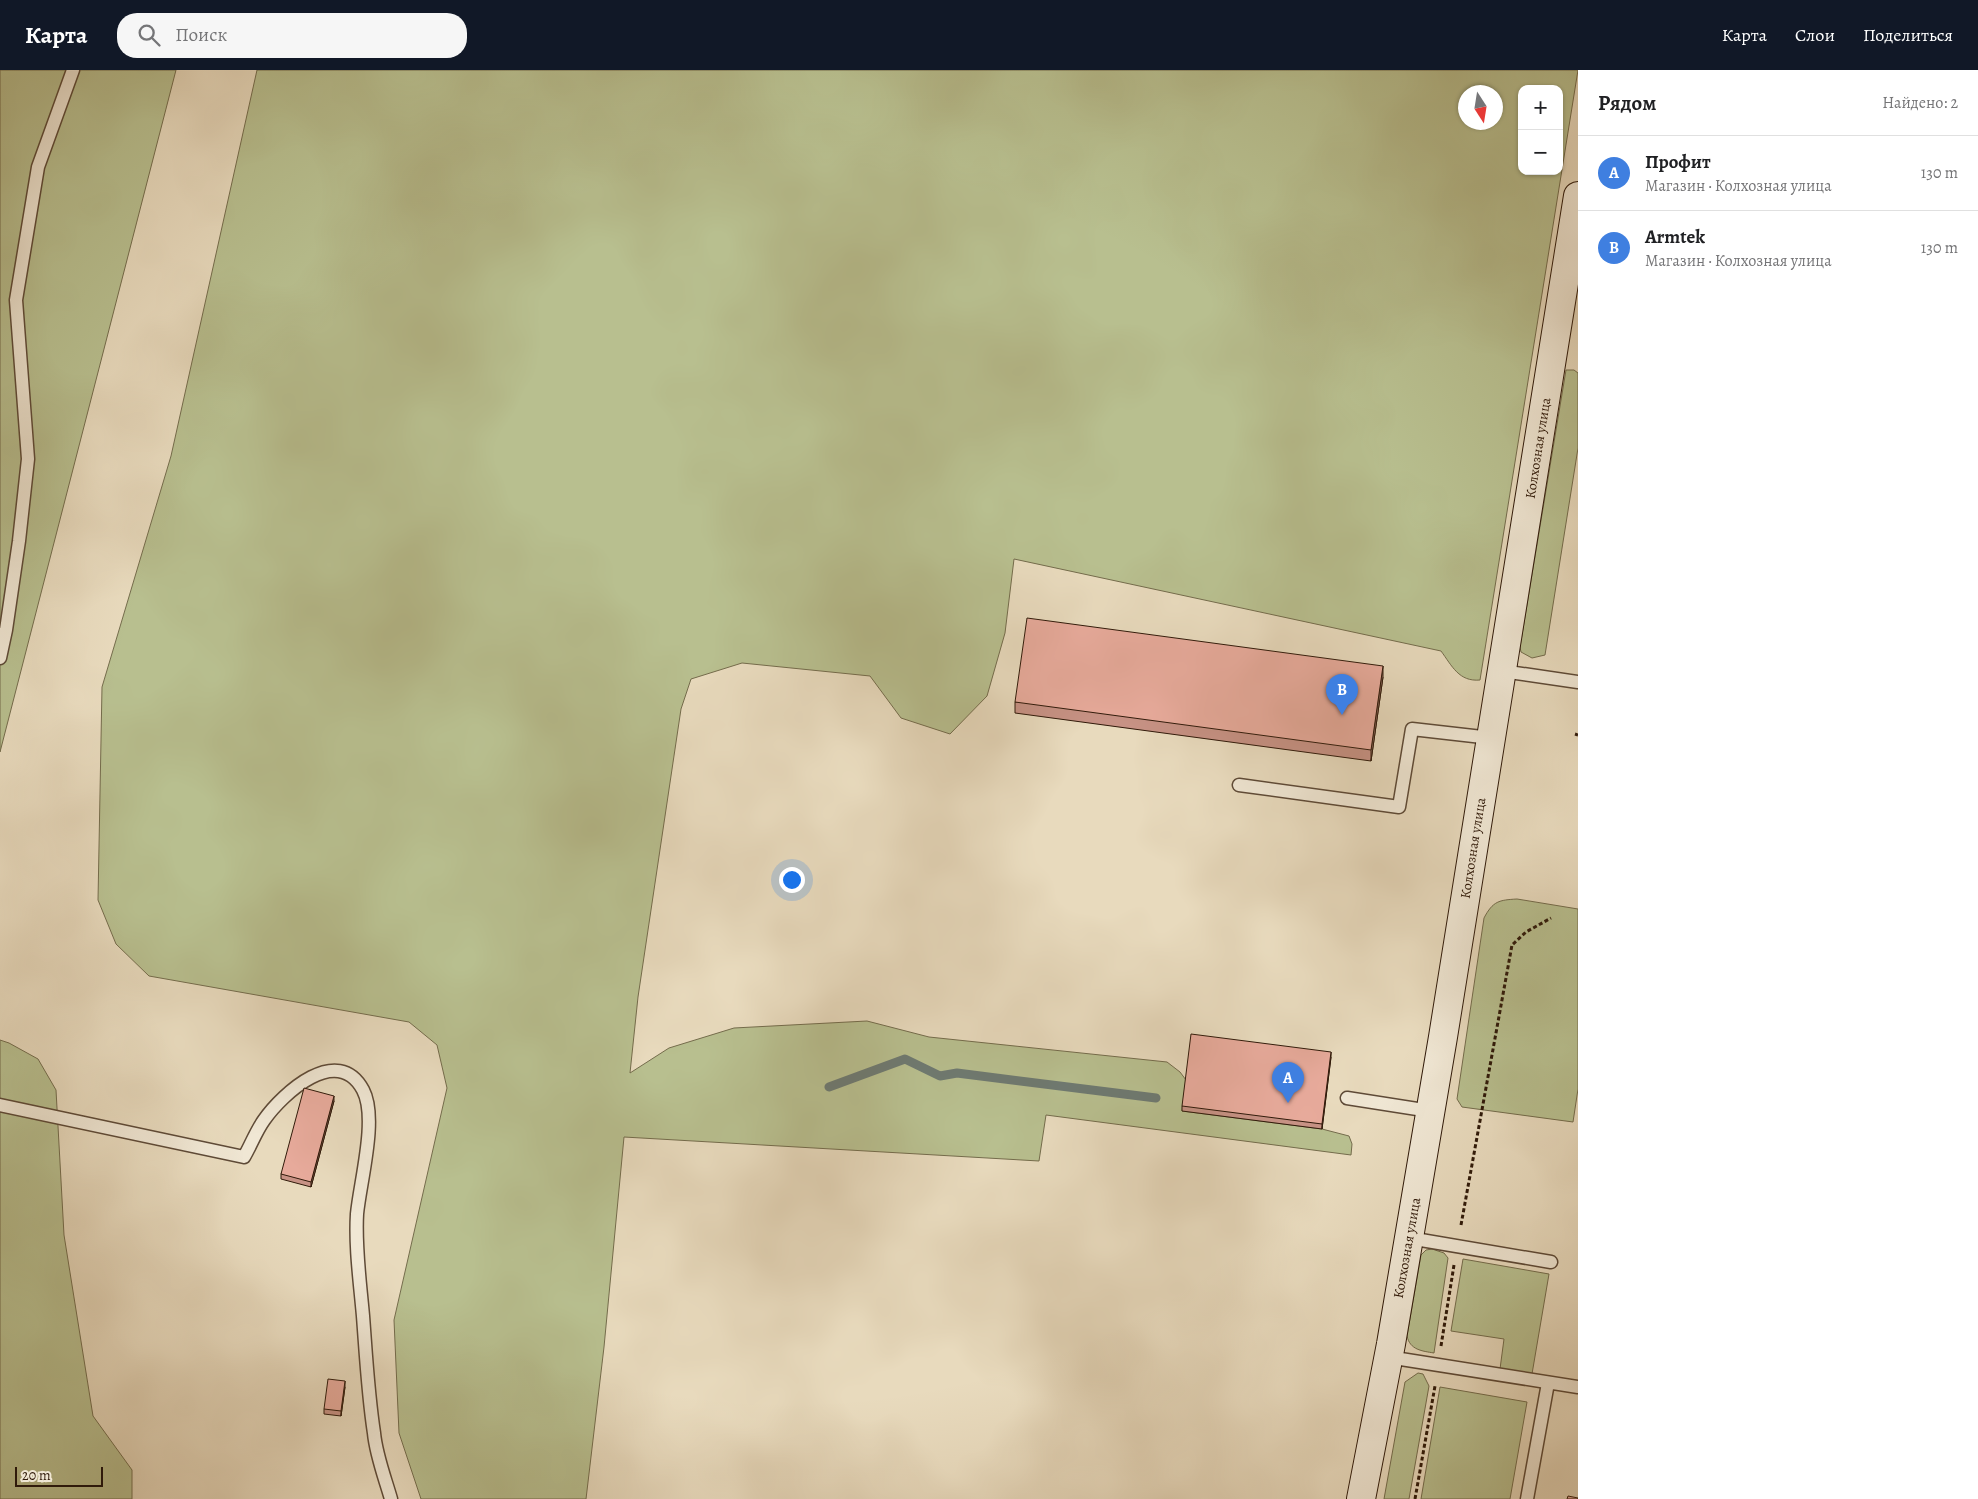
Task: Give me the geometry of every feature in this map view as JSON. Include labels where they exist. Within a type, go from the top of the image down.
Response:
[{"type":"street","name":"Колхозная улица","points":[[1361,1499],[1409,1238],[1578,196]]},
{"type":"lane","points":[[0,658],[19,541],[28,459],[16,300],[38,167],[73,70]]},
{"type":"lane","points":[[1502,670],[1578,682]]},
{"type":"lane","points":[[1239,785],[1399,807],[1412,729],[1491,738]]},
{"type":"lane","points":[[0,1106],[244,1157],[264,1120],[292,1090],[314,1074],[333,1070],[350,1076],[363,1090],[369,1110],[365,1159],[357,1214],[358,1260],[374,1435],[391,1499]]},
{"type":"lane","points":[[1347,1098],[1430,1111]]},
{"type":"lane","points":[[1409,1238],[1551,1262]]},
{"type":"lane","points":[[1388,1357],[1578,1387]]},
{"type":"lane","points":[[1527,1499],[1548,1383]]},
{"type":"path","points":[[1457,1246],[1512,945],[1526,932],[1551,918]]},
{"type":"green space","points":[[0,70],[176,70],[0,752]]},
{"type":"green space","points":[[257,70],[1578,70],[1563,163],[1563,85],[1518,85],[1518,175],[1561,175],[1480,680],[1461,676],[1441,651],[1014,559],[1005,633],[987,696],[950,734],[901,718],[870,676],[742,663],[691,679],[681,709],[638,997],[630,1073],[669,1048],[734,1028],[867,1021],[929,1037],[1167,1062],[1180,1072],[1186,1080],[1182,1111],[1322,1129],[1349,1136],[1352,1144],[1351,1155],[1046,1115],[1039,1161],[624,1137],[604,1347],[586,1499],[421,1499],[399,1433],[394,1320],[447,1088],[437,1045],[409,1022],[149,976],[116,944],[98,900],[102,687],[171,456]]},
{"type":"green space","points":[[1566,370],[1574,370],[1578,373],[1578,448],[1545,655],[1532,658],[1521,652],[1520,647]]},
{"type":"green space","points":[[1517,899],[1578,909],[1578,1089],[1573,1122],[1462,1107],[1457,1099],[1484,918],[1490,908],[1497,902]]},
{"type":"green space","points":[[0,1040],[38,1059],[56,1090],[64,1235],[93,1416],[132,1470],[132,1499],[0,1499]]},
{"type":"green space","points":[[1432,1249],[1444,1253],[1448,1258],[1434,1353],[1414,1347],[1407,1336],[1421,1255],[1426,1250]]},
{"type":"green space","points":[[1463,1259],[1549,1274],[1532,1374],[1500,1369],[1504,1339],[1451,1331]]},
{"type":"green space","points":[[1418,1373],[1423,1374],[1429,1386],[1409,1499],[1384,1499],[1405,1382]]},
{"type":"green space","points":[[1440,1387],[1527,1402],[1510,1499],[1421,1499]]},
{"type":"building","points":[[1027,618],[1383,666],[1371,750],[1015,702]]},
{"type":"building","points":[[1191,1034],[1331,1052],[1322,1124],[1182,1106]]},
{"type":"building","points":[[304,1088],[334,1096],[311,1182],[281,1174]]},
{"type":"building","points":[[328,1379],[345,1381],[341,1411],[324,1409]]},
{"type":"building","points":[[1568,1496],[1578,1498],[1578,1499],[1567,1499]]},
{"type":"waterway","points":[[829,1087],[905,1059],[940,1076],[957,1073],[1156,1098]]},
{"type":"place","name":"Armtek","points":[[1342,715]]},
{"type":"place","name":"Профит","points":[[1288,1103]]}]
